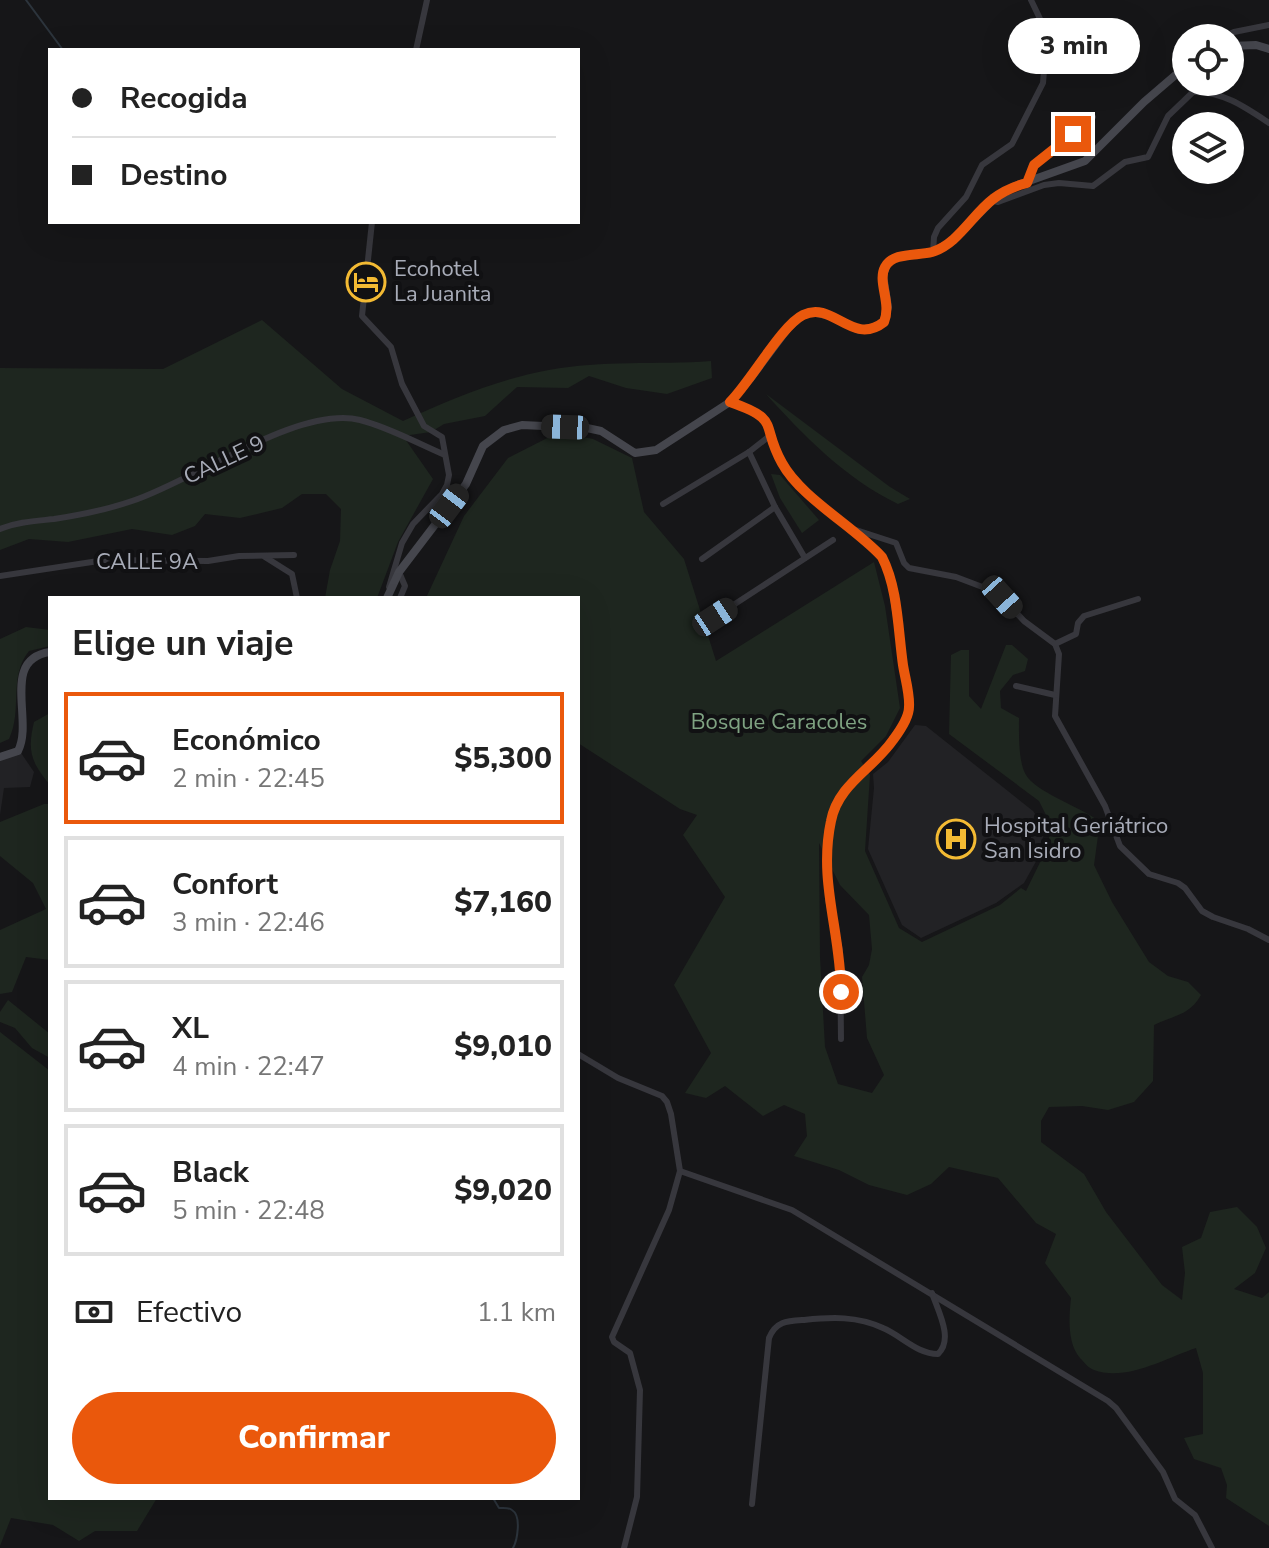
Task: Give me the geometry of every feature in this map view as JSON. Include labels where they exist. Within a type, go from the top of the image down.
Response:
[{"type":"main road","points":[[1244,45],[1269,49]]},
{"type":"main road","points":[[387,596],[399,572],[466,484],[483,446],[504,430],[522,425],[587,428],[601,431],[635,453],[656,450],[730,402],[788,328],[804,314],[827,315],[859,330],[877,327],[884,322],[888,307],[883,275],[888,262],[894,258],[933,252],[951,242],[991,200],[1085,161],[1172,78]]},
{"type":"main road","points":[[0,757],[18,751],[22,744],[24,731],[20,685],[25,667],[29,659],[48,652]]},
{"type":"street","points":[[417,48],[427,0]]},
{"type":"street","points":[[933,252],[938,228],[966,197],[982,165],[1012,144],[1043,83],[1046,46],[1043,25],[1031,0]]},
{"type":"street","points":[[1244,30],[1269,25]]},
{"type":"street","points":[[991,200],[998,202],[1044,185],[1093,186],[1125,162],[1148,157],[1168,116],[1193,92],[1209,91],[1225,97],[1269,123]]},
{"type":"street","points":[[1027,183],[1034,165],[1093,117]]},
{"type":"street","points":[[372,224],[362,316],[391,347],[402,384],[424,426],[442,437],[449,475],[442,494],[413,524],[402,543],[387,596]]},
{"type":"street","points":[[730,402],[761,414],[782,463],[791,475],[817,502],[872,546],[888,568],[910,710],[892,742],[844,790],[831,821],[827,885],[840,950],[841,1039]]},
{"type":"street","name":"CALLE 9","points":[[0,529],[88,513],[132,501],[226,457],[314,421],[359,420],[445,455]]},
{"type":"street","points":[[663,504],[749,452],[772,434]]},
{"type":"street","points":[[749,452],[775,507],[805,558]]},
{"type":"street","points":[[702,559],[775,507]]},
{"type":"street","points":[[849,528],[896,543],[909,568],[956,577],[993,591],[1024,621],[1055,644],[1059,654],[1055,716],[1105,806],[1120,846],[1149,874],[1185,888],[1202,911],[1269,940]]},
{"type":"street","points":[[715,617],[833,540]]},
{"type":"street","points":[[262,555],[292,574],[297,596]]},
{"type":"street","name":"CALLE 9A","points":[[0,576],[105,560],[208,561],[239,556],[294,555]]},
{"type":"street","points":[[399,572],[405,586],[401,596]]},
{"type":"street","points":[[1055,644],[1076,634],[1078,623],[1084,616],[1138,599]]},
{"type":"street","points":[[1016,686],[1055,695]]},
{"type":"street","points":[[580,1055],[618,1078],[662,1096],[671,1114],[680,1171],[669,1210],[612,1337],[614,1342],[630,1353],[640,1390],[637,1505],[624,1548]]},
{"type":"street","points":[[680,1171],[792,1210],[1116,1408],[1163,1472],[1175,1499],[1195,1515],[1212,1548]]},
{"type":"street","points":[[752,1504],[769,1338],[773,1328],[783,1322],[833,1317],[862,1320],[886,1329],[922,1351],[938,1354],[944,1349],[946,1340],[932,1293]]},
{"type":"shaded area","name":"Hospital Geriátrico San Isidro","points":[[915,725],[926,726],[1033,811],[1045,828],[1039,856],[1024,883],[996,903],[921,938],[902,925],[868,849],[873,774],[888,762]]},
{"type":"shaded area","points":[[19,750],[34,772],[30,787],[4,788],[0,815],[0,758]]},
{"type":"green space","points":[[262,320],[342,389],[403,421],[493,385],[569,367],[711,361],[712,378],[667,394],[626,388],[589,376],[568,388],[517,387],[485,416],[444,424],[431,432],[403,436],[433,479],[398,542],[378,596],[325,596],[340,541],[341,509],[326,494],[302,494],[282,508],[240,518],[205,514],[195,526],[172,535],[132,529],[68,542],[29,539],[0,550],[0,368],[163,369]]},
{"type":"green space","points":[[766,394],[910,499],[898,504],[843,469]]},
{"type":"green space","name":"Bosque Caracoles","points":[[559,432],[593,439],[632,458],[644,512],[684,559],[716,661],[874,562],[885,606],[900,708],[886,736],[861,761],[870,775],[865,851],[899,928],[922,942],[1000,905],[1021,888],[1026,891],[1049,844],[1049,821],[1039,801],[949,734],[951,655],[969,650],[969,696],[981,709],[1006,645],[1012,645],[1028,659],[1025,671],[1013,675],[1000,691],[1001,708],[1019,718],[1020,755],[1026,775],[1048,793],[1096,819],[1098,836],[1094,865],[1112,902],[1149,962],[1168,976],[1188,982],[1201,995],[1186,1011],[1154,1025],[1153,1081],[1134,1102],[1108,1110],[1082,1106],[1049,1107],[1041,1121],[1041,1142],[1084,1174],[1106,1212],[1162,1285],[1182,1300],[1185,1273],[1182,1247],[1201,1238],[1210,1212],[1237,1207],[1257,1227],[1266,1248],[1255,1273],[1234,1289],[1262,1298],[1269,1292],[1269,1526],[1226,1498],[1227,1485],[1221,1468],[1194,1459],[1184,1438],[1203,1434],[1203,1373],[1196,1348],[1132,1371],[1106,1373],[1088,1366],[1076,1352],[1071,1337],[1071,1298],[1045,1263],[1056,1234],[1036,1223],[998,1178],[949,1167],[931,1184],[907,1195],[869,1185],[839,1170],[794,1156],[807,1136],[805,1114],[784,1105],[763,1116],[725,1086],[706,1098],[685,1093],[711,1053],[674,985],[725,897],[683,835],[697,815],[680,809],[580,744],[580,596],[427,596],[464,516],[508,458]],"holes":[[[819,843],[840,885],[869,915],[872,949],[869,965],[862,977],[867,1038],[884,1075],[872,1093],[838,1084],[825,1047]]]},
{"type":"green space","points":[[771,474],[780,475],[819,520],[802,533],[780,498]]},
{"type":"green space","points":[[26,627],[48,630],[48,646],[29,651],[23,661],[17,683],[13,728],[9,739],[0,743],[0,639]]},
{"type":"green space","points":[[48,714],[48,782],[32,756],[34,722]]},
{"type":"green space","points":[[48,804],[48,960],[26,957],[12,992],[0,994],[0,930],[46,909],[33,883],[0,856],[0,822]]},
{"type":"green space","points":[[8,1000],[48,1032],[48,1057],[32,1048],[15,1028],[0,1022],[0,1012]]},
{"type":"green space","points":[[0,1032],[48,1069],[48,1500],[156,1500],[137,1531],[95,1531],[79,1541],[53,1525],[11,1518],[0,1546]]},
{"type":"waterway","points":[[26,0],[62,48]]},
{"type":"waterway","points":[[494,1500],[499,1508],[510,1509],[517,1517],[513,1548]]},
{"type":"place","name":"Ecohotel La Juanita","points":[[366,282]]},
{"type":"place","name":"Hospital Geriátrico San Isidro","points":[[956,839]]},
{"type":"route","points":[[841,992],[840,950],[828,900],[831,821],[844,790],[892,742],[910,710],[888,568],[872,546],[817,502],[791,475],[782,463],[768,424],[761,414],[730,402],[788,328],[804,314],[818,312],[859,330],[869,330],[884,322],[888,307],[883,275],[888,262],[894,258],[933,252],[951,242],[991,200],[1015,186],[1027,183],[1034,165],[1073,134]]}]
